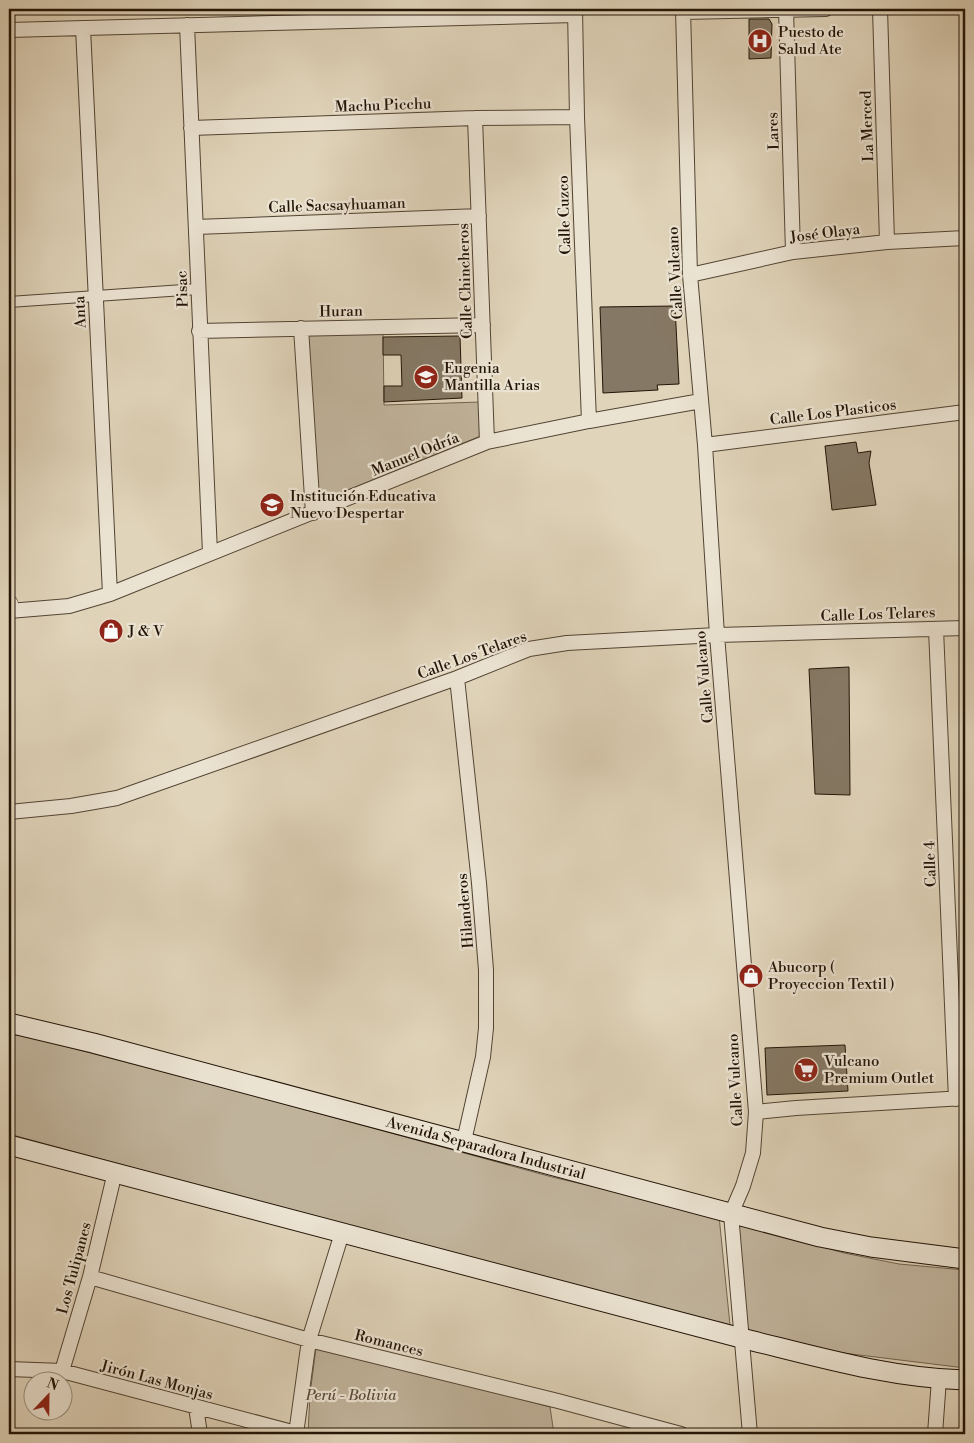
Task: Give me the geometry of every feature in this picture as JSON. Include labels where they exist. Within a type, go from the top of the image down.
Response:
[{"type":"main road","name":"Avenida Separadora Industrial","points":[[9,1024],[93,1043],[731,1214],[871,1247],[965,1260]]},
{"type":"main road","points":[[9,1145],[849,1365],[939,1379],[965,1380]]},
{"type":"street","name":"Lares","points":[[786,9],[793,252]]},
{"type":"street","points":[[683,10],[826,9]]},
{"type":"street","name":"La Merced","points":[[880,9],[887,242]]},
{"type":"street","name":"Calle Vulcano","points":[[683,10],[690,275],[705,445],[717,635],[756,1112],[752,1153],[743,1186],[731,1214],[750,1434]]},
{"type":"street","points":[[9,30],[575,12]]},
{"type":"street","name":"Calle Cuzco","points":[[575,12],[577,117],[589,420]]},
{"type":"street","name":"Pisac","points":[[188,24],[199,331],[210,553]]},
{"type":"street","name":"Anta","points":[[83,28],[110,594]]},
{"type":"street","name":"Machu Picchu","points":[[191,128],[475,118],[577,117]]},
{"type":"street","name":"Calle Chincheros","points":[[475,118],[487,442]]},
{"type":"street","name":"Calle Sacsayhuaman","points":[[196,227],[478,216]]},
{"type":"street","name":"José Olaya","points":[[690,275],[793,252],[887,242],[965,238]]},
{"type":"street","points":[[9,302],[198,289]]},
{"type":"street","name":"Huran","points":[[199,331],[483,325]]},
{"type":"street","points":[[301,328],[313,513]]},
{"type":"street","name":"Manuel Odría","points":[[9,611],[69,606],[110,594],[487,442],[589,420],[701,401]]},
{"type":"street","name":"Calle Los Plasticos","points":[[705,445],[965,412]]},
{"type":"street","points":[[9,604],[9,611]]},
{"type":"street","name":"Calle Los Telares","points":[[9,812],[72,806],[117,798],[457,678],[529,649],[567,643],[717,635],[965,628]]},
{"type":"street","name":"Calle 4","points":[[936,629],[961,1098]]},
{"type":"street","name":"Hilanderos","points":[[457,678],[479,883],[486,970],[486,1028],[483,1057],[464,1141]]},
{"type":"street","points":[[756,1112],[961,1098]]},
{"type":"street","name":"Los Tulipanes","points":[[62,1370],[90,1277],[115,1172]]},
{"type":"street","points":[[296,1433],[309,1340],[342,1233]]},
{"type":"street","name":"Romances","points":[[90,1277],[309,1340],[558,1401],[681,1434]]},
{"type":"street","name":"Jirón Las Monjas","points":[[9,1369],[36,1370]]},
{"type":"street","name":"Jirón Las Monjas","points":[[72,1374],[296,1433]]},
{"type":"street","points":[[935,1434],[939,1379]]},
{"type":"street","points":[[196,1407],[200,1434]]},
{"type":"green space","points":[[383,330],[384,405],[481,402],[483,435],[316,503],[306,332]]},
{"type":"green space","points":[[9,1034],[25,1036],[226,1088],[552,1177],[719,1216],[730,1325],[361,1230],[9,1134]]},
{"type":"green space","points":[[736,1222],[844,1253],[899,1264],[965,1270],[965,1368],[835,1352],[745,1332]]},
{"type":"green space","name":"Perú - Bolivia","points":[[318,1344],[550,1407],[554,1434],[308,1434],[310,1394]]},
{"type":"building","name":"Puesto de Salud Ate","points":[[749,19],[769,19],[772,24],[771,58],[749,59]]},
{"type":"building","points":[[675,306],[679,384],[657,385],[658,390],[603,393],[600,307]]},
{"type":"building","name":"Eugenia Mantilla Arias","points":[[460,336],[462,398],[384,402],[384,386],[402,386],[401,355],[383,355],[383,337]]},
{"type":"building","points":[[856,442],[858,453],[871,451],[869,463],[876,505],[832,510],[825,446]]},
{"type":"building","points":[[849,667],[850,795],[815,794],[809,669]]},
{"type":"building","name":"Vulcano Premium Outlet","points":[[845,1045],[848,1091],[767,1095],[765,1048]]},
{"type":"place","name":"Puesto de Salud Ate","points":[[760,41]]},
{"type":"place","name":"Eugenia Mantilla Arias","points":[[426,377]]},
{"type":"place","name":"Institución Educativa Nuevo Despertar","points":[[272,505]]},
{"type":"place","name":"J & V","points":[[111,631]]},
{"type":"place","name":"Abucorp ( Proyeccion Textil )","points":[[751,976]]},
{"type":"place","name":"Vulcano Premium Outlet","points":[[806,1070]]}]
